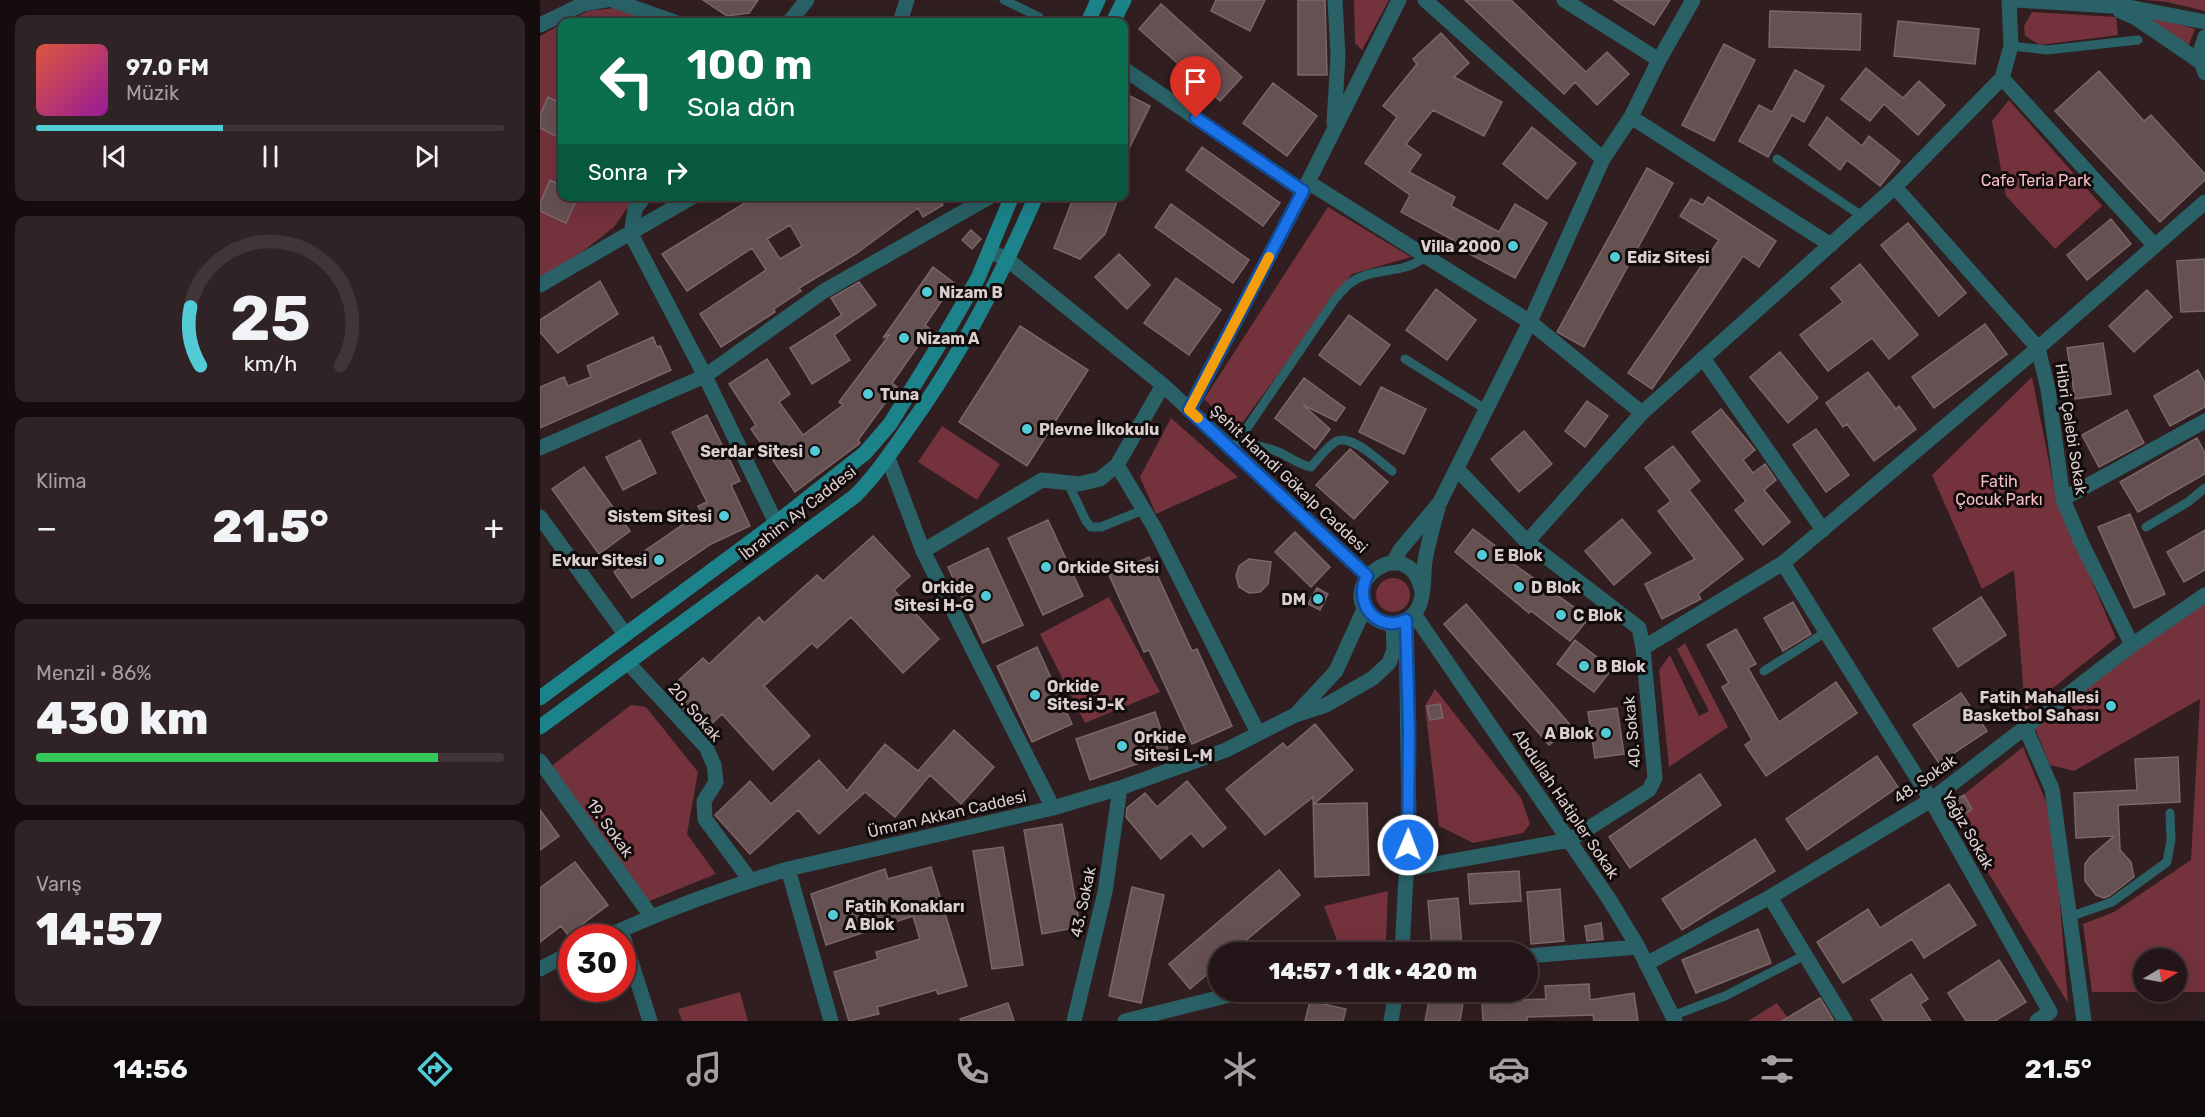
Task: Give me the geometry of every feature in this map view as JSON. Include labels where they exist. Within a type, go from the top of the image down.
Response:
[{"type":"main road","points":[[1090,18],[1098,0]]},
{"type":"main road","points":[[1115,18],[1124,0]]},
{"type":"main road","name":"İbrahim Ay Caddesi","points":[[540,698],[840,475],[865,453],[890,424],[942,340],[990,251],[1010,201]]},
{"type":"main road","name":"İbrahim Ay Caddesi","points":[[540,727],[629,664],[855,496],[888,458],[963,346],[1008,260],[1034,201]]},
{"type":"street","points":[[540,24],[582,4],[606,0]]},
{"type":"street","points":[[612,0],[664,18]]},
{"type":"street","points":[[792,18],[807,0]]},
{"type":"street","points":[[901,18],[907,0]]},
{"type":"street","points":[[1334,130],[1338,55],[1335,0]]},
{"type":"street","points":[[1189,410],[1306,187],[1399,0]]},
{"type":"street","points":[[1425,0],[1603,159]]},
{"type":"street","points":[[1564,0],[1659,60]]},
{"type":"street","points":[[1295,715],[1326,705],[1373,678],[1389,663],[1404,619],[1419,608],[1428,546],[1440,502],[1530,322],[1603,159],[1631,117],[1659,60],[1693,0]]},
{"type":"street","points":[[1527,542],[1642,413],[1895,187],[2002,78],[2011,46],[2009,0]]},
{"type":"street","points":[[2016,0],[2109,6],[2160,12],[2205,22]]},
{"type":"street","points":[[2109,6],[2136,18],[2202,67]]},
{"type":"street","points":[[2202,67],[2200,47],[2205,37]]},
{"type":"street","points":[[1128,72],[1306,187],[1425,256],[1530,322],[1642,413]]},
{"type":"street","points":[[2002,78],[2155,246]]},
{"type":"street","points":[[1631,117],[1831,245]]},
{"type":"street","name":"Hibri Çelebi Sokak","points":[[1895,187],[2038,348],[2048,388],[2062,499],[2132,645]]},
{"type":"street","points":[[641,201],[635,209],[631,234],[705,376],[776,523]]},
{"type":"street","points":[[540,285],[686,201]]},
{"type":"street","points":[[540,448],[705,376],[824,291],[982,201]]},
{"type":"street","points":[[1643,648],[1783,563],[2038,348],[2205,202]]},
{"type":"street","name":"Şehit Hamdi Gökalp Caddesi","points":[[990,251],[1008,260],[1163,385],[1189,410],[1236,444],[1367,576]]},
{"type":"street","points":[[1703,358],[1823,530]]},
{"type":"street","points":[[923,551],[1042,480],[1079,484],[1100,478],[1117,465],[1163,385]]},
{"type":"street","points":[[2062,499],[2205,421]]},
{"type":"street","points":[[888,458],[923,551],[1053,808]]},
{"type":"street","points":[[1117,465],[1143,510],[1258,733]]},
{"type":"street","name":"40. Sokak","points":[[1457,469],[1527,542],[1639,628],[1643,648],[1655,778],[1649,790],[1570,840]]},
{"type":"street","points":[[1393,563],[1400,550],[1440,502]]},
{"type":"street","points":[[540,517],[625,634]]},
{"type":"street","points":[[1404,619],[1376,619],[1365,607],[1362,591],[1367,576],[1378,566],[1393,563],[1410,569],[1420,583],[1422,592]]},
{"type":"street","name":"Yağız Sokak","points":[[1783,563],[1931,800],[2050,1012],[2037,1021]]},
{"type":"street","name":"48. Sokak","points":[[1646,964],[1770,897],[1931,800],[2132,645],[2205,595]]},
{"type":"street","points":[[1295,715],[1336,671],[1365,607]]},
{"type":"street","points":[[1403,942],[1407,869],[1409,731],[1404,619]]},
{"type":"street","name":"Abdullah Hatipler Sokak","points":[[1404,619],[1570,840],[1638,947],[1674,1018]]},
{"type":"street","name":"20. Sokak","points":[[629,664],[706,747],[714,765],[716,782],[704,801],[705,819],[750,880]]},
{"type":"street","name":"Ümran Akkan Caddesi","points":[[634,924],[750,880],[788,869],[1053,808],[1120,788],[1226,750],[1295,715]]},
{"type":"street","points":[[2025,727],[2052,789],[2084,1021]]},
{"type":"street","name":"19. Sokak","points":[[540,761],[651,916]]},
{"type":"street","name":"43. Sokak","points":[[1074,1021],[1105,892],[1120,788]]},
{"type":"street","points":[[1407,869],[1570,840]]},
{"type":"street","points":[[788,869],[831,1021]]},
{"type":"street","points":[[1770,897],[1845,1021]]},
{"type":"street","points":[[1538,955],[1638,947]]},
{"type":"street","points":[[540,969],[558,959]]},
{"type":"street","points":[[636,977],[650,1021]]},
{"type":"street","points":[[1125,1021],[1208,1000]]},
{"type":"street","points":[[1391,1021],[1394,1002]]},
{"type":"lane","points":[[1004,0],[1039,17]]},
{"type":"lane","points":[[2011,46],[2047,50],[2138,40]]},
{"type":"lane","points":[[1777,159],[1862,216]]},
{"type":"lane","points":[[1392,471],[1360,446],[1344,440],[1336,441],[1311,466],[1300,465],[1278,452],[1236,444],[1335,299],[1348,285],[1360,277],[1410,266],[1425,256]]},
{"type":"lane","points":[[1405,359],[1487,410]]},
{"type":"lane","points":[[1068,483],[1091,527],[1101,527],[1143,510]]},
{"type":"lane","points":[[2146,527],[2188,502],[2205,488]]},
{"type":"lane","points":[[1764,671],[1826,632]]},
{"type":"lane","points":[[2070,917],[2112,902],[2167,862],[2171,840],[2170,813]]},
{"type":"lane","points":[[1674,1018],[1725,996],[1805,955]]},
{"type":"green space","points":[[1354,0],[1389,0],[1362,50],[1355,43]]},
{"type":"green space","points":[[2146,0],[2205,0],[2205,11],[2167,2]]},
{"type":"green space","points":[[614,8],[643,18],[574,18],[588,11]]},
{"type":"green space","points":[[2032,12],[2116,17],[2118,35],[2040,45],[2025,36],[2024,26]]},
{"type":"green space","points":[[2139,13],[2195,29],[2188,47]]},
{"type":"green space","points":[[558,26],[558,201],[632,201],[614,227],[540,285],[540,36]]},
{"type":"green space","name":"Cafe Teria Park","points":[[2009,100],[2102,206],[2055,249],[2006,196],[1992,121]]},
{"type":"green space","points":[[1328,207],[1411,257],[1352,274],[1237,430],[1204,399]]},
{"type":"green space","name":"Fatih Çocuk Parkı","points":[[2032,377],[2056,497],[2116,638],[2025,710],[2014,570],[1982,589],[1932,475]]},
{"type":"green space","points":[[1171,418],[1238,477],[1156,514],[1140,477]]},
{"type":"green space","points":[[942,426],[1000,464],[977,500],[918,462]]},
{"type":"green space","points":[[1393,578],[1405,583],[1410,595],[1405,607],[1393,612],[1381,607],[1376,595],[1381,583]]},
{"type":"green space","points":[[1109,597],[1160,692],[1085,723],[1040,634]]},
{"type":"green space","points":[[2205,603],[2205,992],[2187,992],[2187,948],[2133,948],[2133,992],[2092,992],[2083,924],[2114,912],[2191,860],[2200,699],[2074,771],[2050,765],[2034,726],[2177,618]]},
{"type":"green space","points":[[1685,643],[1728,727],[1669,767],[1659,670],[1670,655],[1699,716],[1709,711],[1677,649]]},
{"type":"green space","points":[[1435,689],[1521,798],[1530,824],[1523,833],[1473,843],[1439,826],[1425,706]]},
{"type":"green space","points":[[631,705],[646,707],[698,772],[687,834],[716,874],[647,902],[549,768]]},
{"type":"green space","points":[[2023,747],[2053,818],[2068,1003],[1948,807]]},
{"type":"green space","points":[[1388,891],[1386,940],[1383,942],[1338,942],[1324,906]]},
{"type":"green space","points":[[740,992],[748,1021],[682,1021],[678,1009]]},
{"type":"green space","points":[[1777,1003],[1790,1021],[1748,1021]]},
{"type":"building","points":[[703,0],[758,0],[749,13],[727,16]]},
{"type":"building","points":[[1216,0],[1265,0],[1250,31],[1211,11]]},
{"type":"building","points":[[1298,0],[1325,0],[1327,75],[1298,75]]},
{"type":"building","points":[[1465,0],[1511,0],[1586,72],[1607,52],[1629,74],[1597,105],[1575,82],[1564,94]]},
{"type":"building","points":[[1614,0],[1670,0],[1654,25]]},
{"type":"building","points":[[1161,4],[1242,77],[1220,101],[1139,29]]},
{"type":"building","points":[[1770,11],[1861,14],[1860,50],[1769,47]]},
{"type":"building","points":[[1898,21],[1979,29],[1975,64],[1894,56]]},
{"type":"building","points":[[1441,33],[1469,63],[1454,77],[1502,102],[1484,136],[1433,110],[1406,144],[1421,155],[1409,172],[1455,197],[1451,206],[1499,232],[1515,204],[1547,223],[1515,278],[1451,244],[1453,240],[1401,212],[1410,195],[1365,163],[1397,117],[1383,106],[1417,64],[1413,59]]},
{"type":"building","points":[[1724,44],[1755,60],[1714,141],[1682,125]]},
{"type":"building","points":[[1866,68],[1903,98],[1919,81],[1945,105],[1918,135],[1884,104],[1870,121],[1841,99]]},
{"type":"building","points":[[1795,70],[1824,86],[1804,122],[1792,115],[1768,157],[1739,141],[1759,105],[1772,112]]},
{"type":"building","points":[[2099,71],[2144,121],[2151,115],[2205,174],[2205,180],[2160,222],[2055,111]]},
{"type":"building","points":[[1273,83],[1317,116],[1287,156],[1243,123]]},
{"type":"building","points":[[1128,95],[1150,106],[1128,151]]},
{"type":"building","points":[[548,97],[558,102],[558,137],[540,128],[540,115]]},
{"type":"building","points":[[1827,117],[1862,146],[1869,136],[1900,161],[1880,186],[1847,160],[1840,170],[1809,145]]},
{"type":"building","points":[[1532,127],[1576,163],[1547,199],[1503,164]]},
{"type":"building","points":[[1202,147],[1280,203],[1263,226],[1186,170]]},
{"type":"building","name":"Ediz Sitesi","points":[[1647,168],[1673,183],[1584,347],[1557,332]]},
{"type":"building","points":[[550,180],[558,184],[558,201],[576,201],[566,223],[540,211],[540,203]]},
{"type":"building","points":[[1708,197],[1776,241],[1759,267],[1743,256],[1652,389],[1628,373],[1719,240],[1680,216],[1691,199],[1703,205]]},
{"type":"building","points":[[748,201],[941,201],[943,205],[923,217],[918,208],[857,253],[799,288],[801,291],[774,309],[775,312],[721,347],[700,314],[766,270],[752,248],[687,291],[662,254]],"holes":[[[790,225],[802,246],[780,259],[767,239]]]},
{"type":"building","points":[[1072,201],[1117,201],[1105,234],[1080,259],[1054,248]]},
{"type":"building","points":[[1171,204],[1249,260],[1233,283],[1155,227]]},
{"type":"building","points":[[2111,219],[2131,244],[2087,280],[2067,255]]},
{"type":"building","points":[[1908,223],[1966,293],[1939,316],[1881,245]]},
{"type":"building","points":[[971,230],[981,239],[972,249],[962,240]]},
{"type":"building","points":[[1119,254],[1150,285],[1127,309],[1095,277]]},
{"type":"building","points":[[2205,259],[2205,311],[2181,312],[2177,261]]},
{"type":"building","points":[[1860,264],[1918,335],[1889,359],[1872,338],[1828,371],[1800,335],[1843,302],[1831,288]]},
{"type":"building","points":[[933,267],[954,283],[925,325],[930,329],[892,383],[897,387],[858,440],[860,443],[795,492],[751,429],[756,425],[729,384],[767,359],[790,394],[779,402],[803,435],[843,405],[839,402],[890,334],[883,338]]},
{"type":"building","points":[[1176,278],[1221,310],[1189,355],[1144,323]]},
{"type":"building","points":[[600,281],[618,314],[558,353],[540,332],[540,320]]},
{"type":"building","points":[[859,282],[876,305],[834,335],[850,360],[812,384],[790,348],[842,315],[831,298]]},
{"type":"building","points":[[1436,289],[1476,320],[1447,360],[1406,330]]},
{"type":"building","points":[[2147,290],[2172,317],[2134,352],[2109,326]]},
{"type":"building","points":[[1349,315],[1390,345],[1360,385],[1319,355]]},
{"type":"building","points":[[1985,324],[2007,354],[1934,408],[1912,377]]},
{"type":"building","points":[[1020,326],[1088,370],[1027,466],[959,422]]},
{"type":"building","points":[[653,337],[657,347],[660,346],[671,370],[540,428],[540,387],[564,377],[568,386],[591,377],[587,366]]},
{"type":"building","points":[[2103,343],[2111,394],[2075,399],[2067,348]]},
{"type":"building","points":[[1780,352],[1818,398],[1788,423],[1750,377]]},
{"type":"building","points":[[2198,370],[2205,383],[2205,407],[2170,426],[2154,396]]},
{"type":"building","points":[[1868,372],[1896,409],[1899,406],[1916,429],[1874,461],[1847,424],[1843,427],[1826,403]]},
{"type":"building","points":[[1304,378],[1345,408],[1336,421],[1303,405],[1330,429],[1315,449],[1275,418]]},
{"type":"building","points":[[1381,387],[1426,409],[1404,454],[1359,432]]},
{"type":"building","points":[[1587,401],[1608,416],[1585,447],[1565,431]]},
{"type":"building","points":[[1721,409],[1755,450],[1743,460],[1753,473],[1765,464],[1776,480],[1764,490],[1790,522],[1763,545],[1735,510],[1746,501],[1692,432]]},
{"type":"building","points":[[2127,410],[2144,443],[2099,467],[2082,435]]},
{"type":"building","points":[[707,415],[740,481],[731,485],[750,526],[711,544],[632,598],[614,572],[701,512],[698,506],[707,502],[672,432]]},
{"type":"building","points":[[1816,429],[1849,475],[1826,492],[1793,445]]},
{"type":"building","points":[[1524,431],[1552,464],[1519,492],[1491,459]]},
{"type":"building","points":[[2197,438],[2205,453],[2205,474],[2138,512],[2120,482]]},
{"type":"building","points":[[640,440],[656,473],[623,490],[606,457]]},
{"type":"building","points":[[1673,446],[1700,481],[1689,490],[1743,559],[1698,594],[1701,599],[1662,619],[1645,584],[1695,559],[1658,511],[1671,501],[1645,468]]},
{"type":"building","points":[[1350,449],[1388,482],[1354,519],[1316,485]]},
{"type":"building","points":[[584,467],[630,531],[599,554],[552,489]]},
{"type":"building","points":[[2130,514],[2165,594],[2134,608],[2098,527]]},
{"type":"building","points":[[1622,519],[1651,553],[1614,585],[1585,551]]},
{"type":"building","name":"Orkide Sitesi","points":[[1048,520],[1083,596],[1043,615],[1008,538]]},
{"type":"building","points":[[1473,529],[1510,557],[1508,560],[1589,618],[1570,641],[1531,611],[1529,613],[1455,552]]},
{"type":"building","points":[[2205,530],[2205,570],[2184,582],[2167,552]]},
{"type":"building","points":[[1295,532],[1330,567],[1311,587],[1275,552]]},
{"type":"building","points":[[873,536],[910,576],[894,590],[939,639],[903,673],[851,617],[817,648],[812,643],[764,686],[810,736],[773,770],[722,714],[704,731],[667,691],[703,658],[709,664],[759,617],[764,623],[817,575],[823,581]]},
{"type":"building","name":"Orkide Sitesi H-G","points":[[988,548],[1023,625],[983,643],[948,567]]},
{"type":"building","points":[[1149,557],[1192,651],[1197,649],[1232,726],[1192,744],[1149,650],[1144,652],[1109,575]]},
{"type":"building","points":[[1249,559],[1271,562],[1268,584],[1260,592],[1249,593],[1239,587],[1236,576],[1239,566]]},
{"type":"building","name":"DM","points":[[1317,588],[1328,594],[1320,610],[1308,604]]},
{"type":"building","points":[[1981,597],[2006,635],[1958,667],[1933,629]]},
{"type":"building","points":[[1793,602],[1811,634],[1783,651],[1764,618]]},
{"type":"building","points":[[1466,604],[1572,727],[1549,745],[1444,624]]},
{"type":"building","points":[[1736,629],[1756,664],[1748,668],[1779,722],[1836,682],[1857,713],[1766,776],[1745,745],[1752,740],[1722,687],[1729,683],[1707,645]]},
{"type":"building","name":"B Blok","points":[[1575,640],[1612,669],[1594,692],[1557,664]]},
{"type":"building","name":"Orkide Sitesi J-K","points":[[1037,647],[1072,724],[1032,742],[997,666]]},
{"type":"building","points":[[1961,693],[1987,731],[1939,763],[1913,725]]},
{"type":"building","points":[[1440,704],[1443,718],[1430,720],[1427,706]]},
{"type":"building","name":"A Blok","points":[[1617,708],[1624,754],[1595,758],[1588,712]]},
{"type":"building","name":"Orkide Sitesi L-M","points":[[1155,712],[1169,753],[1090,780],[1076,739]]},
{"type":"building","points":[[1315,724],[1353,770],[1314,804],[1367,803],[1369,875],[1315,877],[1313,797],[1265,835],[1226,789],[1283,743],[1287,748]]},
{"type":"building","points":[[954,730],[994,767],[961,804],[930,775],[895,817],[865,792],[819,834],[798,810],[750,854],[715,815],[750,781],[771,804],[819,760],[847,791],[885,744],[918,771]]},
{"type":"building","points":[[1877,756],[1898,787],[1807,850],[1786,819]]},
{"type":"building","points":[[2178,757],[2180,802],[2118,805],[2120,850],[2131,862],[2134,877],[2109,896],[2104,898],[2096,895],[2085,881],[2085,864],[2114,836],[2076,838],[2074,793],[2137,790],[2135,759]]},
{"type":"building","points":[[1700,774],[1721,805],[1630,868],[1609,837]]},
{"type":"building","points":[[1187,781],[1226,828],[1203,847],[1191,833],[1161,859],[1126,817],[1127,808],[1145,793],[1157,807]]},
{"type":"building","points":[[1964,795],[1972,809],[1962,816],[1953,801]]},
{"type":"building","points":[[540,810],[559,836],[540,850]]},
{"type":"building","points":[[1062,824],[1080,927],[1042,934],[1024,830]]},
{"type":"building","points":[[1755,839],[1775,871],[1682,930],[1662,899]]},
{"type":"building","points":[[1003,847],[1023,965],[992,969],[973,851]]},
{"type":"building","points":[[575,862],[608,905],[583,924],[558,924],[558,928],[540,942],[540,888]]},
{"type":"building","points":[[931,867],[967,986],[938,994],[936,990],[877,1007],[879,1014],[849,1021],[834,972],[878,959],[876,952],[920,939],[913,916],[826,945],[811,894],[885,869],[888,879]]},
{"type":"building","points":[[1279,870],[1300,895],[1244,942],[1208,942],[1208,974],[1190,989],[1169,964]]},
{"type":"building","points":[[1519,871],[1521,901],[1470,904],[1468,874]]},
{"type":"building","points":[[1949,884],[1976,925],[1924,958],[1912,939],[1843,983],[1817,942],[1868,909],[1880,928]]},
{"type":"building","points":[[1132,887],[1164,895],[1141,1003],[1109,996]]},
{"type":"building","points":[[1560,889],[1564,941],[1531,942],[1527,892]]},
{"type":"building","points":[[1458,898],[1462,942],[1431,942],[1428,901]]},
{"type":"building","points":[[1601,923],[1603,939],[1587,941],[1585,926]]},
{"type":"building","points":[[1758,929],[1771,963],[1696,993],[1682,960]]},
{"type":"building","points":[[1999,960],[2026,1002],[1995,1021],[1966,1021],[1948,993]]},
{"type":"building","points":[[1911,974],[1928,999],[1920,1004],[1931,1021],[1884,1021],[1871,1000]]},
{"type":"building","points":[[1589,984],[1590,1000],[1634,993],[1638,1021],[1594,1021],[1593,1015],[1527,1017],[1527,1021],[1483,1021],[1482,1002],[1538,1002],[1538,999],[1546,999],[1545,986]]},
{"type":"building","points":[[1820,998],[1834,1021],[1782,1021]]},
{"type":"building","points":[[1310,1002],[1346,1009],[1343,1021],[1305,1021]]},
{"type":"building","points":[[1429,1002],[1463,1003],[1460,1021],[1425,1021]]},
{"type":"building","points":[[1008,1003],[1014,1021],[961,1021],[960,1019]]},
{"type":"slow traffic","points":[[1198,418],[1189,410],[1269,257]]},
{"type":"place","name":"Villa 2000","points":[[1513,246]]},
{"type":"place","name":"Ediz Sitesi","points":[[1615,257]]},
{"type":"place","name":"Nizam B","points":[[927,292]]},
{"type":"place","name":"Nizam A","points":[[904,338]]},
{"type":"place","name":"Tuna","points":[[868,394]]},
{"type":"place","name":"Plevne İlkokulu","points":[[1027,429]]},
{"type":"place","name":"Serdar Sitesi","points":[[815,451]]},
{"type":"place","name":"Sistem Sitesi","points":[[724,516]]},
{"type":"place","name":"E Blok","points":[[1482,555]]},
{"type":"place","name":"Evkur Sitesi","points":[[659,560]]},
{"type":"place","name":"Orkide Sitesi","points":[[1046,567]]},
{"type":"place","name":"D Blok","points":[[1519,587]]},
{"type":"place","name":"Orkide Sitesi H-G","points":[[986,596]]},
{"type":"place","name":"DM","points":[[1318,599]]},
{"type":"place","name":"C Blok","points":[[1561,615]]},
{"type":"place","name":"B Blok","points":[[1584,666]]},
{"type":"place","name":"Orkide Sitesi J-K","points":[[1035,695]]},
{"type":"place","name":"Fatih Mahallesi Basketbol Sahası","points":[[2111,706]]},
{"type":"place","name":"A Blok","points":[[1606,733]]},
{"type":"place","name":"Orkide Sitesi L-M","points":[[1122,746]]},
{"type":"place","name":"Fatih Konakları A Blok","points":[[833,915]]},
{"type":"route","points":[[1196,118],[1303,191],[1189,410],[1367,576],[1362,599],[1370,614],[1384,623],[1393,624],[1406,620],[1409,731],[1408,845]]}]
